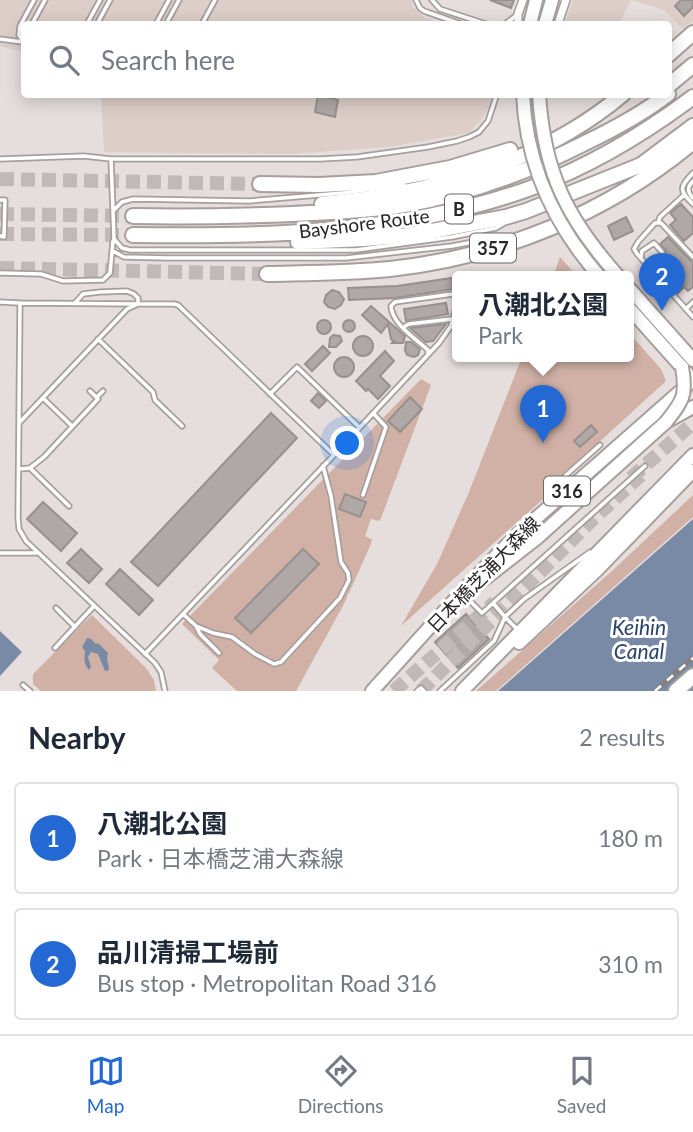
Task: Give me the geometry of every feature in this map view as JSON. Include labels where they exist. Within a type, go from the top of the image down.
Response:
[{"type":"highway","points":[[672,51],[693,33]]},
{"type":"highway","points":[[672,83],[693,65]]},
{"type":"highway","name":"Bayshore Route","points":[[672,91],[693,76]]},
{"type":"highway","points":[[260,184],[376,182],[450,168],[525,144],[563,126],[608,98]]},
{"type":"highway","points":[[256,215],[293,206],[369,197],[446,182],[491,168],[549,144],[601,113],[618,98]]},
{"type":"highway","points":[[607,132],[653,98]]},
{"type":"highway","name":"Bayshore Route","points":[[133,216],[256,215],[367,210],[407,205],[483,186],[546,163],[607,132],[662,98]]},
{"type":"highway","name":"Bayshore Route","points":[[132,235],[199,236],[353,228],[394,223],[466,208],[535,187],[601,156],[693,99]]},
{"type":"highway","points":[[199,236],[288,242],[364,239],[411,234],[506,217],[642,164],[693,125]]},
{"type":"highway","name":"357","points":[[267,274],[393,269],[460,258],[517,241],[587,212],[654,172],[693,142]]},
{"type":"highway","points":[[676,691],[693,676]]},
{"type":"main road","points":[[531,21],[536,0]]},
{"type":"main road","points":[[546,21],[552,0]]},
{"type":"main road","points":[[523,98],[528,135],[545,194],[571,241],[595,271]]},
{"type":"main road","points":[[539,98],[542,127],[560,192],[583,233],[614,271]]},
{"type":"main road","name":"316","points":[[634,294],[691,361],[693,379]]},
{"type":"main road","name":"316","points":[[634,312],[691,361]]},
{"type":"main road","points":[[448,608],[537,538],[666,422],[685,394],[691,361]]},
{"type":"main road","name":"日本橋芝浦大森線","points":[[372,691],[496,555],[693,379]]},
{"type":"main road","points":[[666,422],[693,407]]},
{"type":"main road","points":[[463,691],[693,455]]},
{"type":"main road","points":[[463,691],[561,605],[693,471]]},
{"type":"street","points":[[519,21],[523,0]]},
{"type":"street","points":[[559,21],[566,0]]},
{"type":"lane","points":[[23,21],[34,0]]},
{"type":"lane","points":[[34,21],[45,0]]},
{"type":"lane","points":[[89,21],[100,0]]},
{"type":"lane","points":[[99,21],[110,0]]},
{"type":"lane","points":[[158,21],[169,0]]},
{"type":"lane","points":[[168,21],[179,0]]},
{"type":"lane","points":[[204,21],[215,0]]},
{"type":"lane","points":[[416,0],[424,11],[452,21]]},
{"type":"lane","points":[[432,0],[440,9],[477,21]]},
{"type":"lane","points":[[510,21],[518,14]]},
{"type":"lane","points":[[0,39],[21,42]]},
{"type":"lane","points":[[0,159],[84,156],[111,159],[357,157],[469,138],[488,121],[496,98]]},
{"type":"lane","points":[[0,273],[41,274],[63,281],[103,280],[110,273],[114,239],[111,159]]},
{"type":"lane","points":[[693,173],[681,188],[693,204]]},
{"type":"lane","points":[[693,181],[688,189],[693,198]]},
{"type":"lane","points":[[416,183],[446,182]]},
{"type":"lane","points":[[113,211],[122,202],[133,199],[249,201],[406,185]]},
{"type":"lane","points":[[659,223],[660,217],[684,195]]},
{"type":"lane","points":[[0,200],[5,200],[4,237],[0,236]]},
{"type":"lane","points":[[114,239],[122,248],[130,250],[356,250],[496,228],[526,211]]},
{"type":"lane","points":[[693,257],[661,223],[655,223],[647,230],[634,248],[693,317]]},
{"type":"lane","points":[[113,250],[124,257],[346,258],[473,242],[481,252]]},
{"type":"lane","points":[[641,258],[642,251],[654,243],[662,252]]},
{"type":"lane","points":[[75,303],[83,294],[127,291],[138,298],[138,304]]},
{"type":"lane","points":[[427,356],[428,350],[404,329],[392,314],[393,303],[452,295]]},
{"type":"lane","points":[[0,302],[178,305],[334,455]]},
{"type":"lane","points":[[686,309],[693,302]]},
{"type":"lane","points":[[20,303],[19,529],[38,553],[145,654],[161,672],[164,691]]},
{"type":"lane","points":[[20,422],[123,313],[138,304]]},
{"type":"lane","points":[[404,329],[410,324],[452,319]]},
{"type":"lane","points":[[145,654],[427,356],[452,322]]},
{"type":"lane","points":[[98,339],[153,391],[155,400],[182,426]]},
{"type":"lane","points":[[270,394],[297,367],[359,427]]},
{"type":"lane","points":[[90,391],[97,397]]},
{"type":"lane","points":[[19,469],[30,468],[44,457],[99,399],[97,397],[103,391]]},
{"type":"lane","points":[[42,398],[72,426]]},
{"type":"lane","points":[[363,495],[386,427],[373,414]]},
{"type":"lane","points":[[572,487],[564,477],[600,445]]},
{"type":"lane","points":[[183,614],[196,626],[213,633],[232,636],[255,654],[278,664],[314,628],[340,598],[349,576],[341,562],[331,496],[323,466]]},
{"type":"lane","points":[[464,595],[482,614],[645,466]]},
{"type":"lane","points":[[30,468],[69,506]]},
{"type":"lane","points":[[440,691],[494,641],[505,617],[524,599],[615,534]]},
{"type":"lane","points":[[0,552],[38,553]]},
{"type":"lane","points":[[493,603],[520,631]]},
{"type":"lane","points":[[55,648],[95,606]]},
{"type":"lane","points":[[56,608],[75,627]]},
{"type":"lane","points":[[196,626],[200,634],[219,653]]},
{"type":"lane","points":[[23,685],[30,691]]},
{"type":"lane","points":[[418,691],[421,688],[424,691]]},
{"type":"shaded area","points":[[0,0],[411,0],[413,7],[425,18],[434,21],[21,21],[21,51],[0,46]]},
{"type":"shaded area","points":[[573,0],[631,0],[620,21],[566,21]]},
{"type":"shaded area","points":[[631,0],[693,0],[693,21],[683,29],[664,10]]},
{"type":"shaded area","points":[[101,98],[491,98],[481,121],[468,133],[389,147],[291,154],[104,152]]},
{"type":"shaded area","points":[[560,257],[573,271],[555,271]]},
{"type":"shaded area","points":[[634,339],[661,369],[666,381],[561,477],[561,483],[401,626],[438,562],[469,492],[520,362],[634,362]]},
{"type":"shaded area","points":[[421,379],[431,385],[380,521],[371,519],[365,536],[373,540],[344,604],[296,691],[237,691],[212,668],[219,660],[182,624]]},
{"type":"shaded area","points":[[693,495],[693,517],[496,691],[476,691],[612,571]]},
{"type":"shaded area","points":[[92,615],[146,668],[154,680],[156,691],[41,691],[33,684],[33,674]]},
{"type":"water","name":"Keihin Canal","points":[[693,519],[693,691],[498,691]]},
{"type":"water","points":[[0,631],[22,652],[0,676]]},
{"type":"water","points":[[87,638],[98,643],[108,653],[108,671],[105,671],[98,654],[91,652],[88,657],[91,667],[89,670],[87,668],[82,647]]},
{"type":"building","points":[[490,0],[514,0],[511,8]]},
{"type":"building","points":[[681,0],[693,0],[693,7],[684,16],[675,6]]},
{"type":"building","points":[[317,98],[338,100],[335,117],[315,112]]},
{"type":"building","points":[[681,204],[693,217],[693,233],[684,241],[670,225],[676,220],[670,213]]},
{"type":"building","points":[[626,217],[633,231],[614,240],[608,226]]},
{"type":"building","points":[[668,237],[693,261],[693,287],[688,291],[684,287],[678,293],[650,262],[658,255],[665,255],[666,250],[660,244]]},
{"type":"building","points":[[452,278],[452,289],[395,298],[349,300],[348,288],[397,286]]},
{"type":"building","points":[[332,290],[339,292],[344,299],[335,309],[324,302],[326,295]]},
{"type":"building","points":[[446,303],[448,314],[406,321],[404,309]]},
{"type":"building","points":[[371,306],[405,336],[403,343],[392,343],[395,340],[391,339],[388,324],[381,333],[362,315]]},
{"type":"building","points":[[324,320],[329,322],[329,332],[324,334],[319,332],[317,327],[319,322]]},
{"type":"building","points":[[349,320],[355,326],[349,332],[343,326]]},
{"type":"building","points":[[446,324],[433,341],[426,342],[410,328]]},
{"type":"building","points":[[333,335],[340,336],[342,341],[336,347],[329,347],[330,338]]},
{"type":"building","points":[[363,336],[370,339],[373,346],[370,353],[363,356],[356,353],[353,346],[356,339]]},
{"type":"building","points":[[406,342],[411,342],[420,349],[418,355],[407,355]]},
{"type":"building","points":[[323,346],[330,353],[312,371],[305,364]]},
{"type":"building","points":[[385,351],[394,361],[380,376],[390,386],[378,399],[356,381]]},
{"type":"building","points":[[344,357],[351,360],[354,367],[351,374],[344,377],[337,374],[334,367],[337,360]]},
{"type":"building","points":[[318,393],[326,401],[319,408],[311,401]]},
{"type":"building","points":[[410,397],[422,409],[400,432],[388,421]]},
{"type":"building","points":[[271,413],[297,438],[158,586],[131,562]]},
{"type":"building","points":[[591,425],[597,432],[580,447],[574,441]]},
{"type":"building","points":[[345,494],[366,502],[360,517],[339,509]]},
{"type":"building","points":[[43,502],[77,533],[61,551],[27,519]]},
{"type":"building","points":[[81,549],[102,569],[89,583],[67,563]]},
{"type":"building","points":[[303,549],[319,564],[251,633],[235,618]]},
{"type":"building","points":[[120,569],[153,600],[139,615],[106,584]]},
{"type":"building","points":[[466,614],[489,639],[458,668],[435,642]]},
{"type":"tunnel","points":[[0,179],[260,184]]},
{"type":"tunnel","points":[[0,214],[133,216]]},
{"type":"tunnel","points":[[0,234],[133,235]]},
{"type":"tunnel","points":[[0,268],[267,274]]},
{"type":"tunnel","points":[[631,478],[693,423]]},
{"type":"tunnel","points":[[421,691],[592,520],[642,474]]},
{"type":"tunnel","points":[[394,691],[495,602]]},
{"type":"railway","points":[[655,691],[693,658]]},
{"type":"place","name":"品川清掃工場前","points":[[662,311]]},
{"type":"place","name":"八潮北公園","points":[[543,443]]}]
